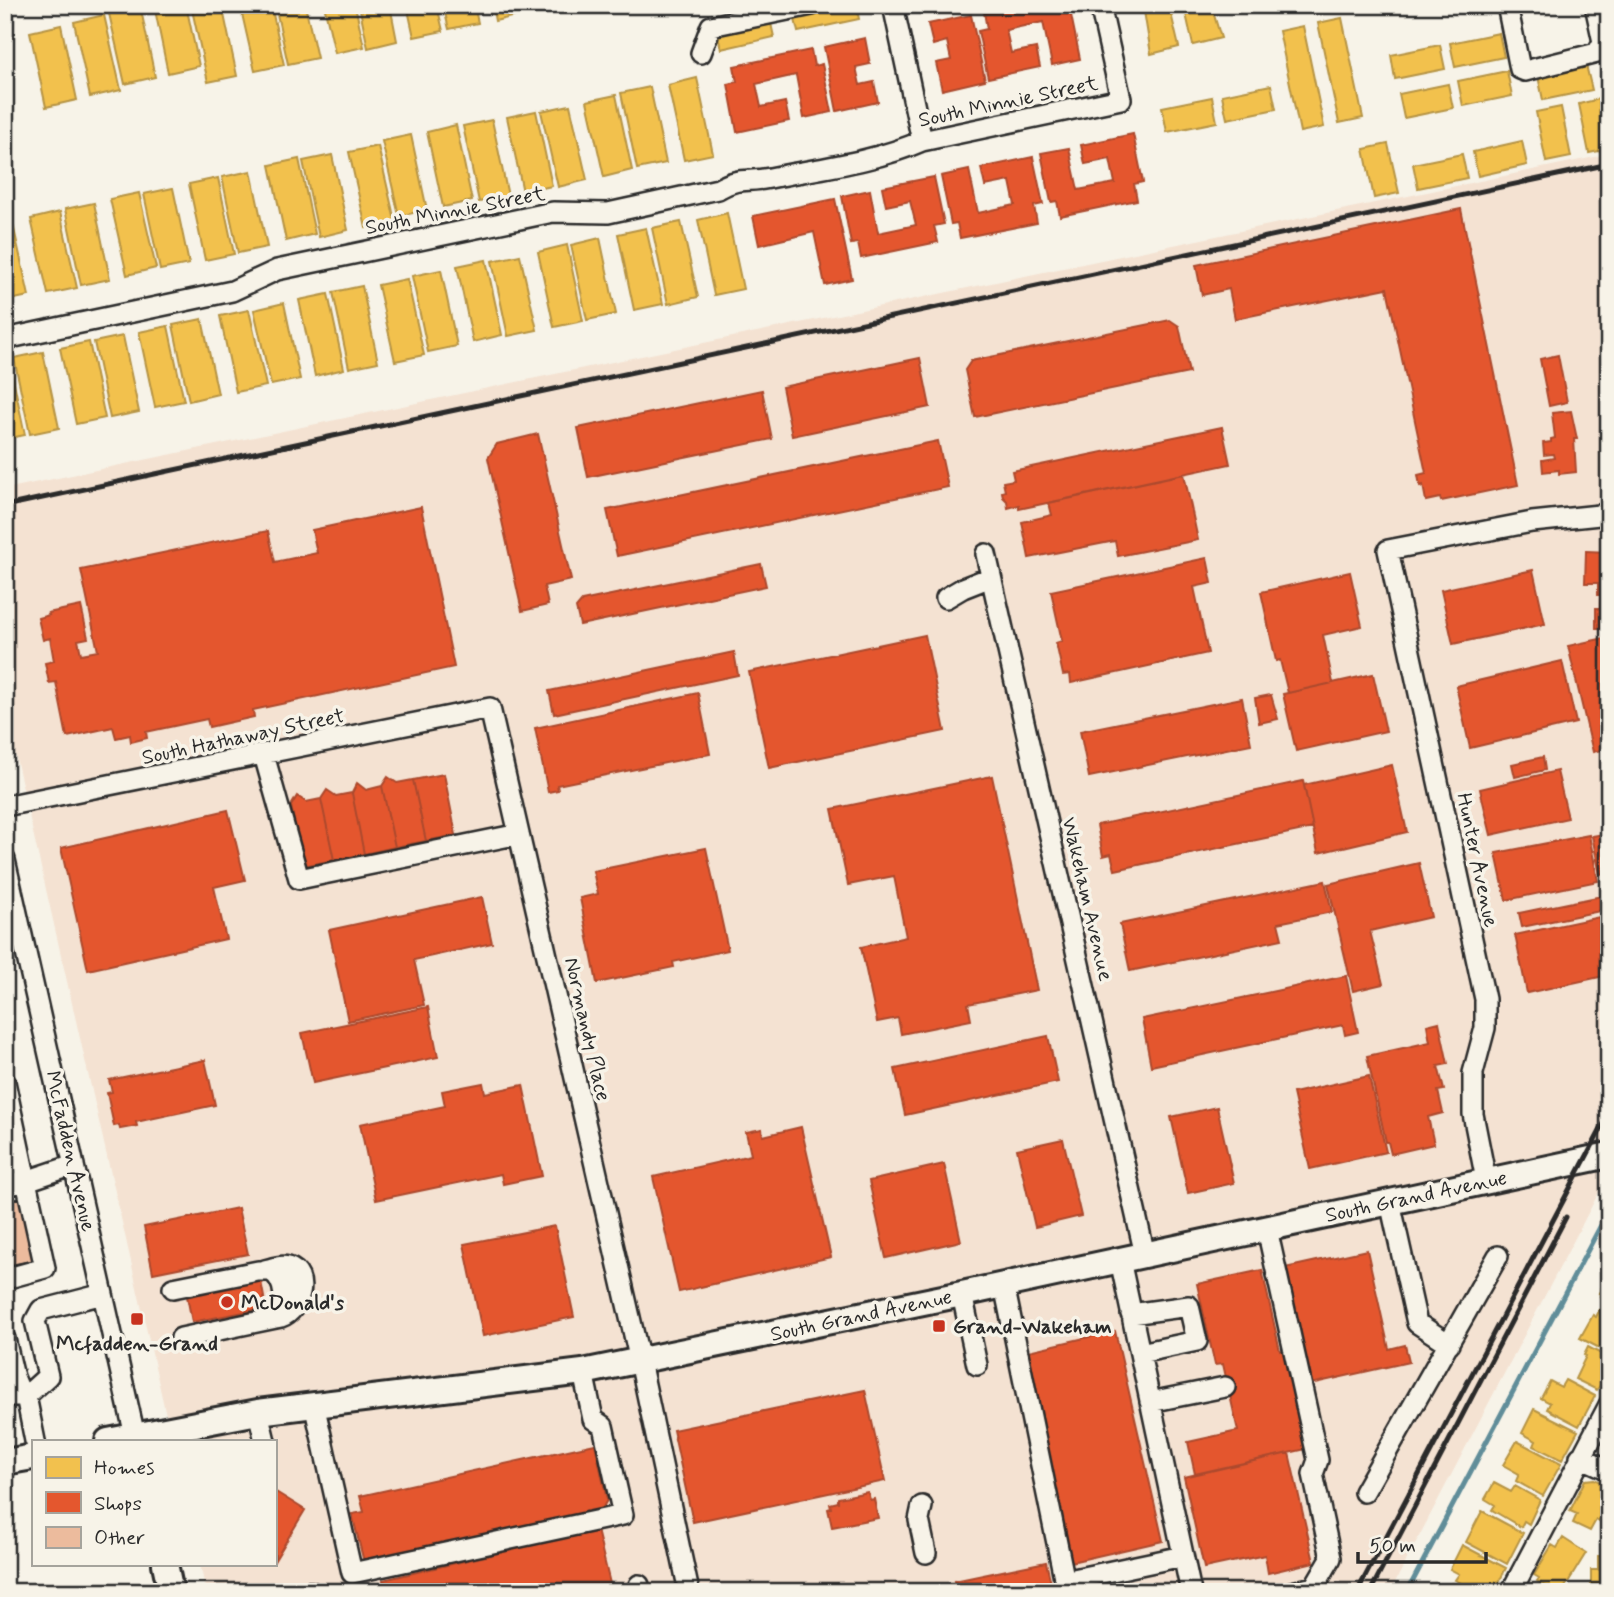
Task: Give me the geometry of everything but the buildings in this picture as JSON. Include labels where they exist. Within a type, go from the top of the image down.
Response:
[{"type":"main road","name":"South Grand Avenue","points":[[117,1440],[258,1412],[583,1372],[962,1294],[1609,1155]]},
{"type":"main road","points":[[5,1462],[32,1457]]},
{"type":"main road","points":[[164,1566],[171,1592]]},
{"type":"street","points":[[701,53],[711,26],[811,5]]},
{"type":"street","points":[[893,5],[922,141]]},
{"type":"street","name":"South Minnie Street","points":[[5,339],[232,291],[277,270],[553,212],[608,213],[718,189],[734,180],[761,180],[894,153],[922,141],[1121,99],[1100,5]]},
{"type":"street","points":[[1507,5],[1520,69],[1525,71],[1597,53],[1603,42],[1595,5]]},
{"type":"street","name":"Hunter Avenue","points":[[1486,1180],[1473,1114],[1473,1073],[1485,1028],[1485,999],[1388,550],[1532,522],[1609,514]]},
{"type":"street","name":"Wakeham Avenue","points":[[986,554],[1145,1255]]},
{"type":"street","points":[[946,598],[991,577]]},
{"type":"street","name":"South Hathaway Street","points":[[5,806],[490,708]]},
{"type":"street","name":"Normandy Place","points":[[490,708],[640,1361],[690,1592]]},
{"type":"street","points":[[264,755],[299,879],[519,834]]},
{"type":"street","name":"McFadden Avenue","points":[[5,860],[136,1438]]},
{"type":"street","points":[[5,1082],[11,1140],[26,1181],[45,1268],[5,1279]]},
{"type":"street","points":[[5,1186],[74,1165]]},
{"type":"street","points":[[1390,1202],[1417,1323],[1449,1344]]},
{"type":"street","points":[[1267,1229],[1318,1460],[1313,1474],[1331,1558],[1314,1587],[1292,1592]]},
{"type":"street","points":[[1364,1492],[1498,1256]]},
{"type":"street","points":[[1120,1260],[1191,1592]]},
{"type":"street","points":[[173,1288],[265,1270],[276,1273],[283,1293],[283,1307],[276,1318],[181,1338]]},
{"type":"street","points":[[1004,1285],[1066,1586],[1183,1556]]},
{"type":"street","points":[[5,1396],[26,1396],[48,1376],[35,1321],[41,1310],[103,1294]]},
{"type":"street","points":[[962,1294],[977,1365]]},
{"type":"street","points":[[1131,1314],[1189,1306],[1197,1341],[1140,1353]]},
{"type":"street","points":[[5,1339],[14,1377],[19,1389],[26,1396],[35,1440]]},
{"type":"street","points":[[314,1404],[352,1573],[623,1516],[603,1426],[593,1419],[583,1372]]},
{"type":"street","points":[[1150,1402],[1225,1387]]},
{"type":"street","points":[[1511,1592],[1609,1405]]},
{"type":"street","points":[[258,1412],[265,1440]]},
{"type":"street","points":[[1580,1457],[1609,1470]]},
{"type":"street","points":[[922,1506],[919,1520],[926,1553]]},
{"type":"shaded area","points":[[1609,154],[1609,1173],[1390,1592],[206,1592],[200,1566],[276,1566],[276,1440],[172,1440],[5,710],[5,489]]},
{"type":"waterway","points":[[1407,1592],[1609,1210]]},
{"type":"railway","points":[[5,506],[1609,164]]},
{"type":"railway","points":[[1357,1592],[1609,1114]]},
{"type":"railway","points":[[1370,1592],[1566,1217]]},
{"type":"place","name":"McDonald's","points":[[227,1302]]},
{"type":"place","name":"Mcfadden-Grand","points":[[137,1319]]},
{"type":"place","name":"Grand-Wakeham","points":[[939,1326]]}]
